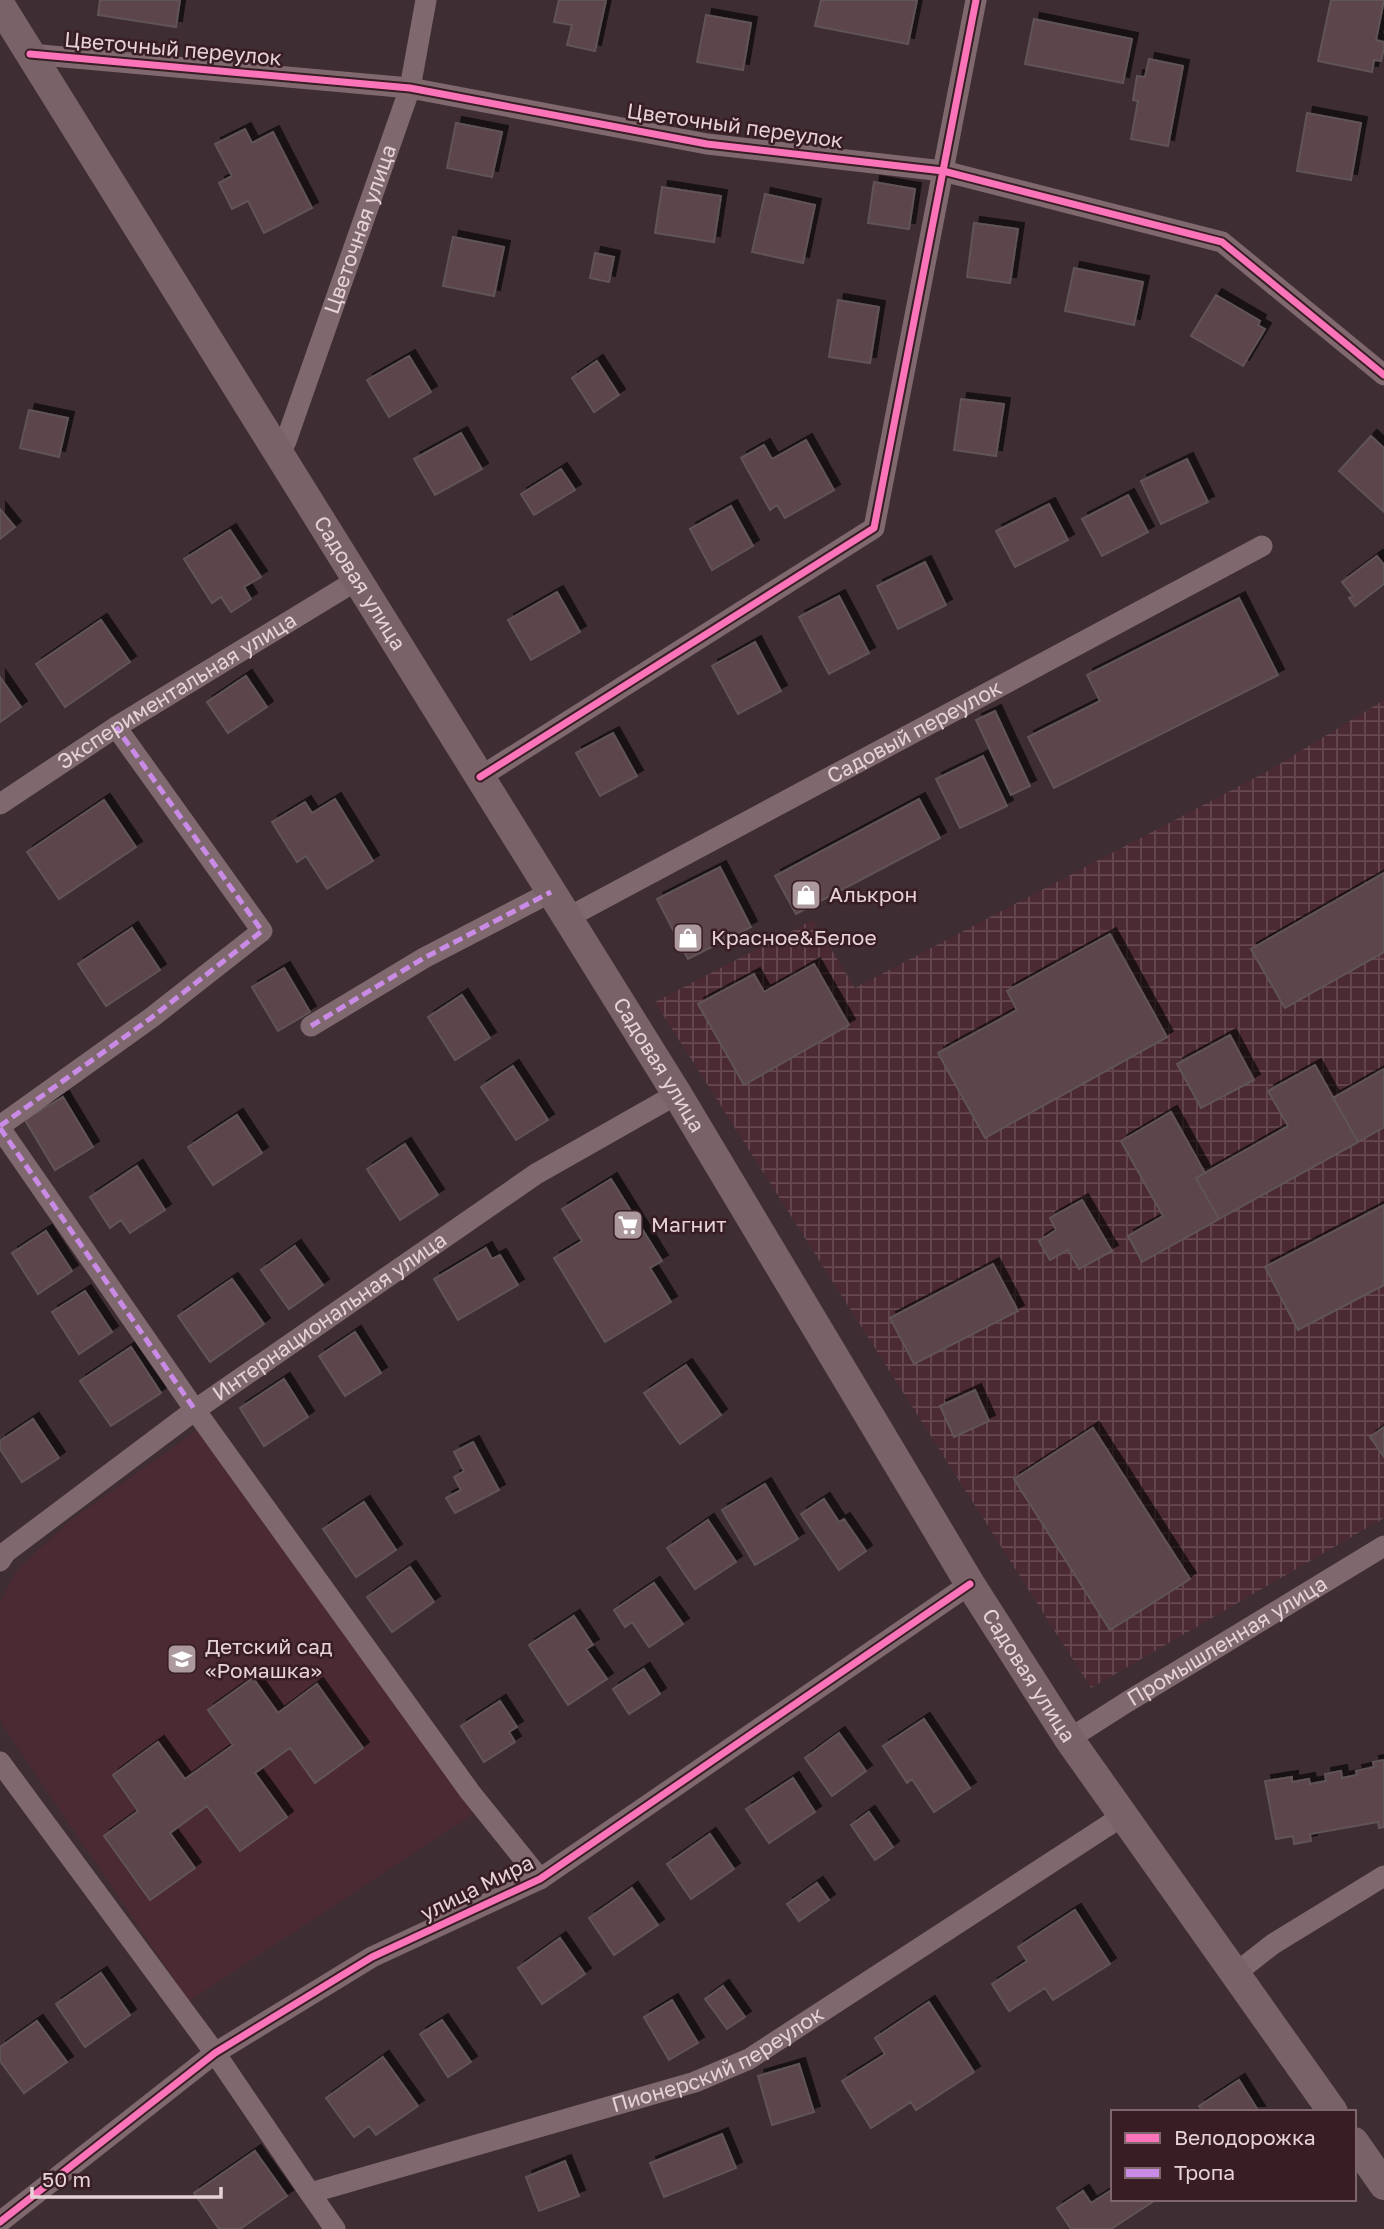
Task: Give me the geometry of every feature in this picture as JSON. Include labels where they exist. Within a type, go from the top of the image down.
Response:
[{"type":"main road","name":"Садовая улица","points":[[0,5],[677,1094],[970,1584],[1069,1739],[1332,2110]]},
{"type":"main road","points":[[1356,2145],[1384,2185]]},
{"type":"street","name":"Цветочная улица","points":[[279,454],[286,442],[410,88],[426,0]]},
{"type":"street","points":[[480,777],[874,528],[976,0]]},
{"type":"street","name":"Цветочный переулок","points":[[30,54],[410,88],[707,144],[943,171],[1222,243],[1384,375]]},
{"type":"street","name":"Садовый переулок","points":[[567,918],[1262,545]]},
{"type":"street","name":"Экспериментальная улица","points":[[0,804],[116,727],[357,580]]},
{"type":"street","points":[[116,727],[262,931],[111,1048],[0,1127],[195,1410],[470,1792],[540,1879]]},
{"type":"street","points":[[311,1027],[425,958],[551,892]]},
{"type":"street","name":"Интернациональная улица","points":[[0,1561],[6,1552],[195,1410],[536,1174],[677,1094]]},
{"type":"street","name":"Промышленная улица","points":[[1069,1739],[1384,1546]]},
{"type":"street","name":"улица Мира","points":[[0,2222],[215,2053],[372,1957],[540,1879],[970,1584]]},
{"type":"street","points":[[0,1762],[215,2053],[335,2229]]},
{"type":"street","name":"Пионерский переулок","points":[[310,2193],[695,2081],[750,2059],[1124,1815]]},
{"type":"street","points":[[1236,1973],[1273,1944],[1384,1876]]},
{"type":"shaded area","points":[[1384,700],[1384,1518],[1091,1688],[655,1002],[813,920],[855,988],[1268,771]]},
{"type":"shaded area","name":"Детский сад «Ромашка»","points":[[201,1427],[473,1814],[189,2001],[3,1726],[0,1715],[0,1603],[17,1570],[70,1521]]},
{"type":"building","points":[[100,0],[180,0],[176,27],[98,15]]},
{"type":"building","points":[[559,0],[606,0],[595,51],[567,45],[572,25],[554,22]]},
{"type":"building","points":[[821,0],[917,0],[908,44],[815,26]]},
{"type":"building","points":[[1331,0],[1384,0],[1376,40],[1384,42],[1384,49],[1381,61],[1374,60],[1372,72],[1318,61]]},
{"type":"building","points":[[706,15],[751,23],[743,70],[697,62]]},
{"type":"building","points":[[1034,19],[1132,39],[1123,83],[1025,64]]},
{"type":"building","points":[[1149,59],[1183,66],[1168,146],[1131,139],[1138,101],[1133,100],[1137,76],[1145,77]]},
{"type":"building","points":[[1307,113],[1361,123],[1351,180],[1297,171]]},
{"type":"building","points":[[456,123],[502,132],[492,177],[447,168]]},
{"type":"building","points":[[245,129],[252,143],[273,132],[312,208],[264,233],[248,201],[232,209],[219,183],[232,176],[215,144]]},
{"type":"building","points":[[874,182],[915,189],[909,229],[868,223]]},
{"type":"building","points":[[662,187],[721,196],[714,242],[655,233]]},
{"type":"building","points":[[765,194],[815,205],[803,263],[752,252]]},
{"type":"building","points":[[974,223],[1018,229],[1010,283],[967,277]]},
{"type":"building","points":[[453,237],[504,247],[494,296],[443,286]]},
{"type":"building","points":[[595,253],[614,257],[609,282],[590,278]]},
{"type":"building","points":[[1074,268],[1143,282],[1134,325],[1065,311]]},
{"type":"building","points":[[1216,295],[1260,321],[1258,325],[1265,329],[1243,366],[1191,336]]},
{"type":"building","points":[[838,300],[879,307],[870,363],[829,357]]},
{"type":"building","points":[[409,356],[431,392],[389,417],[367,380]]},
{"type":"building","points":[[597,361],[619,395],[594,412],[572,378]]},
{"type":"building","points":[[961,399],[1004,404],[996,456],[954,450]]},
{"type":"building","points":[[29,410],[68,418],[59,457],[20,448]]},
{"type":"building","points":[[461,433],[482,469],[435,495],[414,459]]},
{"type":"building","points":[[1371,436],[1384,448],[1384,512],[1339,471]]},
{"type":"building","points":[[806,440],[834,490],[785,518],[777,505],[770,510],[741,458],[764,445],[772,459]]},
{"type":"building","points":[[1187,459],[1208,502],[1161,524],[1141,481]]},
{"type":"building","points":[[561,469],[575,490],[534,515],[521,494]]},
{"type":"building","points":[[1128,495],[1148,532],[1102,556],[1082,519]]},
{"type":"building","points":[[1049,504],[1068,540],[1015,567],[996,531]]},
{"type":"building","points":[[731,506],[753,546],[712,570],[690,529]]},
{"type":"building","points":[[0,509],[15,527],[0,539]]},
{"type":"building","points":[[230,530],[261,577],[244,587],[251,599],[231,612],[221,597],[212,603],[184,559]]},
{"type":"building","points":[[1377,556],[1384,565],[1384,584],[1355,606],[1349,598],[1353,596],[1342,582]]},
{"type":"building","points":[[925,562],[946,605],[898,629],[877,586]]},
{"type":"building","points":[[557,592],[580,632],[531,660],[508,620]]},
{"type":"building","points":[[839,596],[869,653],[829,674],[799,617]]},
{"type":"building","points":[[1239,598],[1278,675],[1054,788],[1028,737],[1100,701],[1087,675]]},
{"type":"building","points":[[101,620],[130,662],[65,707],[36,664]]},
{"type":"building","points":[[755,642],[781,691],[738,714],[712,666]]},
{"type":"building","points":[[246,676],[267,707],[228,733],[207,702]]},
{"type":"building","points":[[0,677],[21,707],[0,722]]},
{"type":"building","points":[[995,711],[1030,786],[1011,795],[976,720]]},
{"type":"building","points":[[613,733],[637,776],[600,796],[576,753]]},
{"type":"building","points":[[983,756],[1007,806],[960,828],[936,779]]},
{"type":"building","points":[[335,799],[373,861],[327,889],[306,856],[297,862],[272,822],[305,802],[312,813]]},
{"type":"building","points":[[919,799],[940,838],[796,914],[775,876]]},
{"type":"building","points":[[104,800],[136,847],[59,899],[27,852]]},
{"type":"building","points":[[720,867],[751,927],[688,959],[657,899]]},
{"type":"building","points":[[1384,873],[1384,952],[1285,1008],[1251,949]]},
{"type":"building","points":[[132,928],[160,970],[106,1006],[78,964]]},
{"type":"building","points":[[1110,934],[1167,1037],[985,1138],[938,1053],[1017,1010],[1007,991]]},
{"type":"building","points":[[814,964],[849,1025],[744,1085],[698,1004],[754,974],[764,992]]},
{"type":"building","points":[[284,968],[310,1012],[278,1031],[252,987]]},
{"type":"building","points":[[462,995],[490,1038],[455,1060],[428,1017]]},
{"type":"building","points":[[1230,1035],[1254,1080],[1201,1108],[1177,1064]]},
{"type":"building","points":[[1315,1065],[1358,1142],[1219,1219],[1196,1178],[1288,1126],[1268,1091]]},
{"type":"building","points":[[513,1066],[548,1120],[516,1140],[481,1087]]},
{"type":"building","points":[[1384,1069],[1384,1127],[1358,1142],[1333,1098]]},
{"type":"building","points":[[63,1097],[93,1147],[55,1170],[25,1120]]},
{"type":"building","points":[[1171,1112],[1205,1173],[1196,1178],[1219,1219],[1142,1262],[1128,1236],[1163,1216],[1121,1141]]},
{"type":"building","points":[[237,1115],[262,1153],[213,1185],[188,1147]]},
{"type":"building","points":[[405,1144],[438,1195],[400,1220],[367,1169]]},
{"type":"building","points":[[137,1166],[165,1210],[130,1233],[121,1220],[110,1228],[90,1197]]},
{"type":"building","points":[[611,1179],[662,1261],[650,1268],[671,1302],[605,1342],[554,1258],[582,1241],[562,1209]]},
{"type":"building","points":[[1082,1200],[1112,1251],[1079,1269],[1068,1250],[1050,1260],[1039,1241],[1056,1230],[1050,1218]]},
{"type":"building","points":[[1384,1205],[1384,1285],[1298,1330],[1265,1267]]},
{"type":"building","points":[[46,1231],[72,1271],[38,1294],[12,1253]]},
{"type":"building","points":[[295,1246],[323,1285],[289,1309],[261,1270]]},
{"type":"building","points":[[486,1248],[492,1259],[500,1255],[518,1285],[458,1320],[434,1279]]},
{"type":"building","points":[[993,1264],[1018,1311],[914,1364],[890,1318]]},
{"type":"building","points":[[232,1279],[264,1324],[210,1362],[178,1316]]},
{"type":"building","points":[[85,1291],[112,1332],[79,1354],[52,1312]]},
{"type":"building","points":[[355,1332],[381,1373],[345,1396],[319,1356]]},
{"type":"building","points":[[131,1347],[161,1393],[111,1426],[80,1381]]},
{"type":"building","points":[[686,1365],[721,1415],[680,1444],[644,1393]]},
{"type":"building","points":[[284,1379],[308,1417],[264,1446],[240,1408]]},
{"type":"building","points":[[975,1390],[989,1421],[954,1437],[940,1406]]},
{"type":"building","points":[[33,1419],[59,1458],[22,1482],[0,1449],[0,1441]]},
{"type":"building","points":[[1384,1427],[1384,1457],[1370,1437]]},
{"type":"building","points":[[1093,1428],[1190,1579],[1110,1630],[1014,1479]]},
{"type":"building","points":[[473,1442],[499,1490],[455,1513],[446,1498],[461,1490],[454,1477],[464,1471],[454,1452]]},
{"type":"building","points":[[765,1484],[798,1539],[755,1565],[722,1510]]},
{"type":"building","points":[[824,1499],[839,1522],[844,1519],[866,1551],[839,1570],[801,1514]]},
{"type":"building","points":[[364,1502],[396,1550],[356,1577],[323,1529]]},
{"type":"building","points":[[708,1520],[736,1562],[695,1589],[667,1548]]},
{"type":"building","points":[[410,1567],[434,1602],[392,1632],[367,1597]]},
{"type":"building","points":[[654,1583],[683,1624],[649,1647],[632,1622],[625,1627],[614,1610]]},
{"type":"building","points":[[574,1616],[593,1645],[586,1649],[607,1679],[568,1705],[529,1645]]},
{"type":"building","points":[[644,1669],[660,1694],[629,1714],[613,1689]]},
{"type":"building","points":[[253,1678],[278,1713],[317,1684],[363,1748],[315,1783],[290,1748],[255,1773],[287,1817],[240,1851],[207,1806],[170,1833],[195,1868],[150,1900],[104,1836],[138,1811],[113,1775],[158,1742],[185,1779],[233,1745],[208,1710]]},
{"type":"building","points":[[500,1701],[517,1727],[509,1732],[515,1742],[484,1762],[461,1726]]},
{"type":"building","points":[[924,1719],[970,1788],[934,1812],[912,1779],[907,1783],[883,1746]]},
{"type":"building","points":[[839,1733],[866,1771],[832,1796],[805,1758]]},
{"type":"building","points":[[1384,1760],[1384,1827],[1379,1828],[1378,1822],[1310,1834],[1311,1841],[1294,1844],[1293,1836],[1276,1839],[1265,1781],[1292,1777],[1292,1782],[1309,1779],[1310,1784],[1326,1781],[1325,1774],[1341,1771],[1342,1778],[1357,1775],[1356,1771],[1374,1767],[1373,1762]]},
{"type":"building","points":[[793,1778],[815,1812],[769,1843],[746,1809]]},
{"type":"building","points":[[869,1812],[893,1847],[875,1860],[851,1825]]},
{"type":"building","points":[[710,1834],[734,1869],[691,1899],[667,1864]]},
{"type":"building","points":[[817,1883],[829,1900],[799,1921],[787,1904]]},
{"type":"building","points":[[632,1888],[658,1925],[614,1955],[589,1918]]},
{"type":"building","points":[[1075,1910],[1110,1964],[1053,2000],[1045,1988],[1009,2011],[992,1984],[1027,1961],[1018,1947]]},
{"type":"building","points":[[560,1938],[585,1974],[542,2004],[518,1968]]},
{"type":"building","points":[[101,1973],[130,2015],[85,2047],[56,2004]]},
{"type":"building","points":[[723,1986],[745,2017],[727,2029],[705,1999]]},
{"type":"building","points":[[672,2000],[698,2043],[669,2060],[644,2017]]},
{"type":"building","points":[[929,2002],[974,2072],[916,2110],[911,2102],[871,2128],[842,2081],[885,2054],[875,2038]]},
{"type":"building","points":[[442,2020],[471,2062],[448,2077],[420,2034]]},
{"type":"building","points":[[37,2021],[67,2062],[24,2093],[0,2061],[0,2047]]},
{"type":"building","points":[[383,2057],[418,2106],[376,2135],[369,2126],[354,2137],[326,2098]]},
{"type":"building","points":[[799,2064],[814,2112],[772,2125],[758,2076]]},
{"type":"building","points":[[1239,2080],[1258,2110],[1202,2110],[1199,2106]]},
{"type":"building","points":[[722,2134],[736,2168],[664,2197],[650,2163]]},
{"type":"building","points":[[255,2151],[287,2196],[240,2229],[219,2229],[194,2193]]},
{"type":"building","points":[[565,2161],[579,2196],[539,2211],[526,2177]]},
{"type":"building","points":[[1111,2190],[1111,2201],[1154,2201],[1111,2229],[1071,2229],[1057,2208],[1083,2191],[1091,2203]]},
{"type":"marked path","points":[[0,1126],[151,1018],[262,931],[116,727]]},
{"type":"marked path","points":[[311,1026],[424,958],[551,892]]},
{"type":"marked path","points":[[0,1128],[195,1410]]},
{"type":"cycle path","points":[[480,777],[874,528],[976,0]]},
{"type":"cycle path","points":[[30,54],[410,88],[707,144],[943,171],[1222,242],[1384,375]]},
{"type":"cycle path","points":[[0,2222],[215,2053],[372,1957],[540,1879],[970,1584]]},
{"type":"place","name":"Алькрон","points":[[806,895]]},
{"type":"place","name":"Красное&Белое","points":[[688,938]]},
{"type":"place","name":"Магнит","points":[[628,1225]]},
{"type":"place","name":"Детский сад «Ромашка»","points":[[182,1659]]}]
